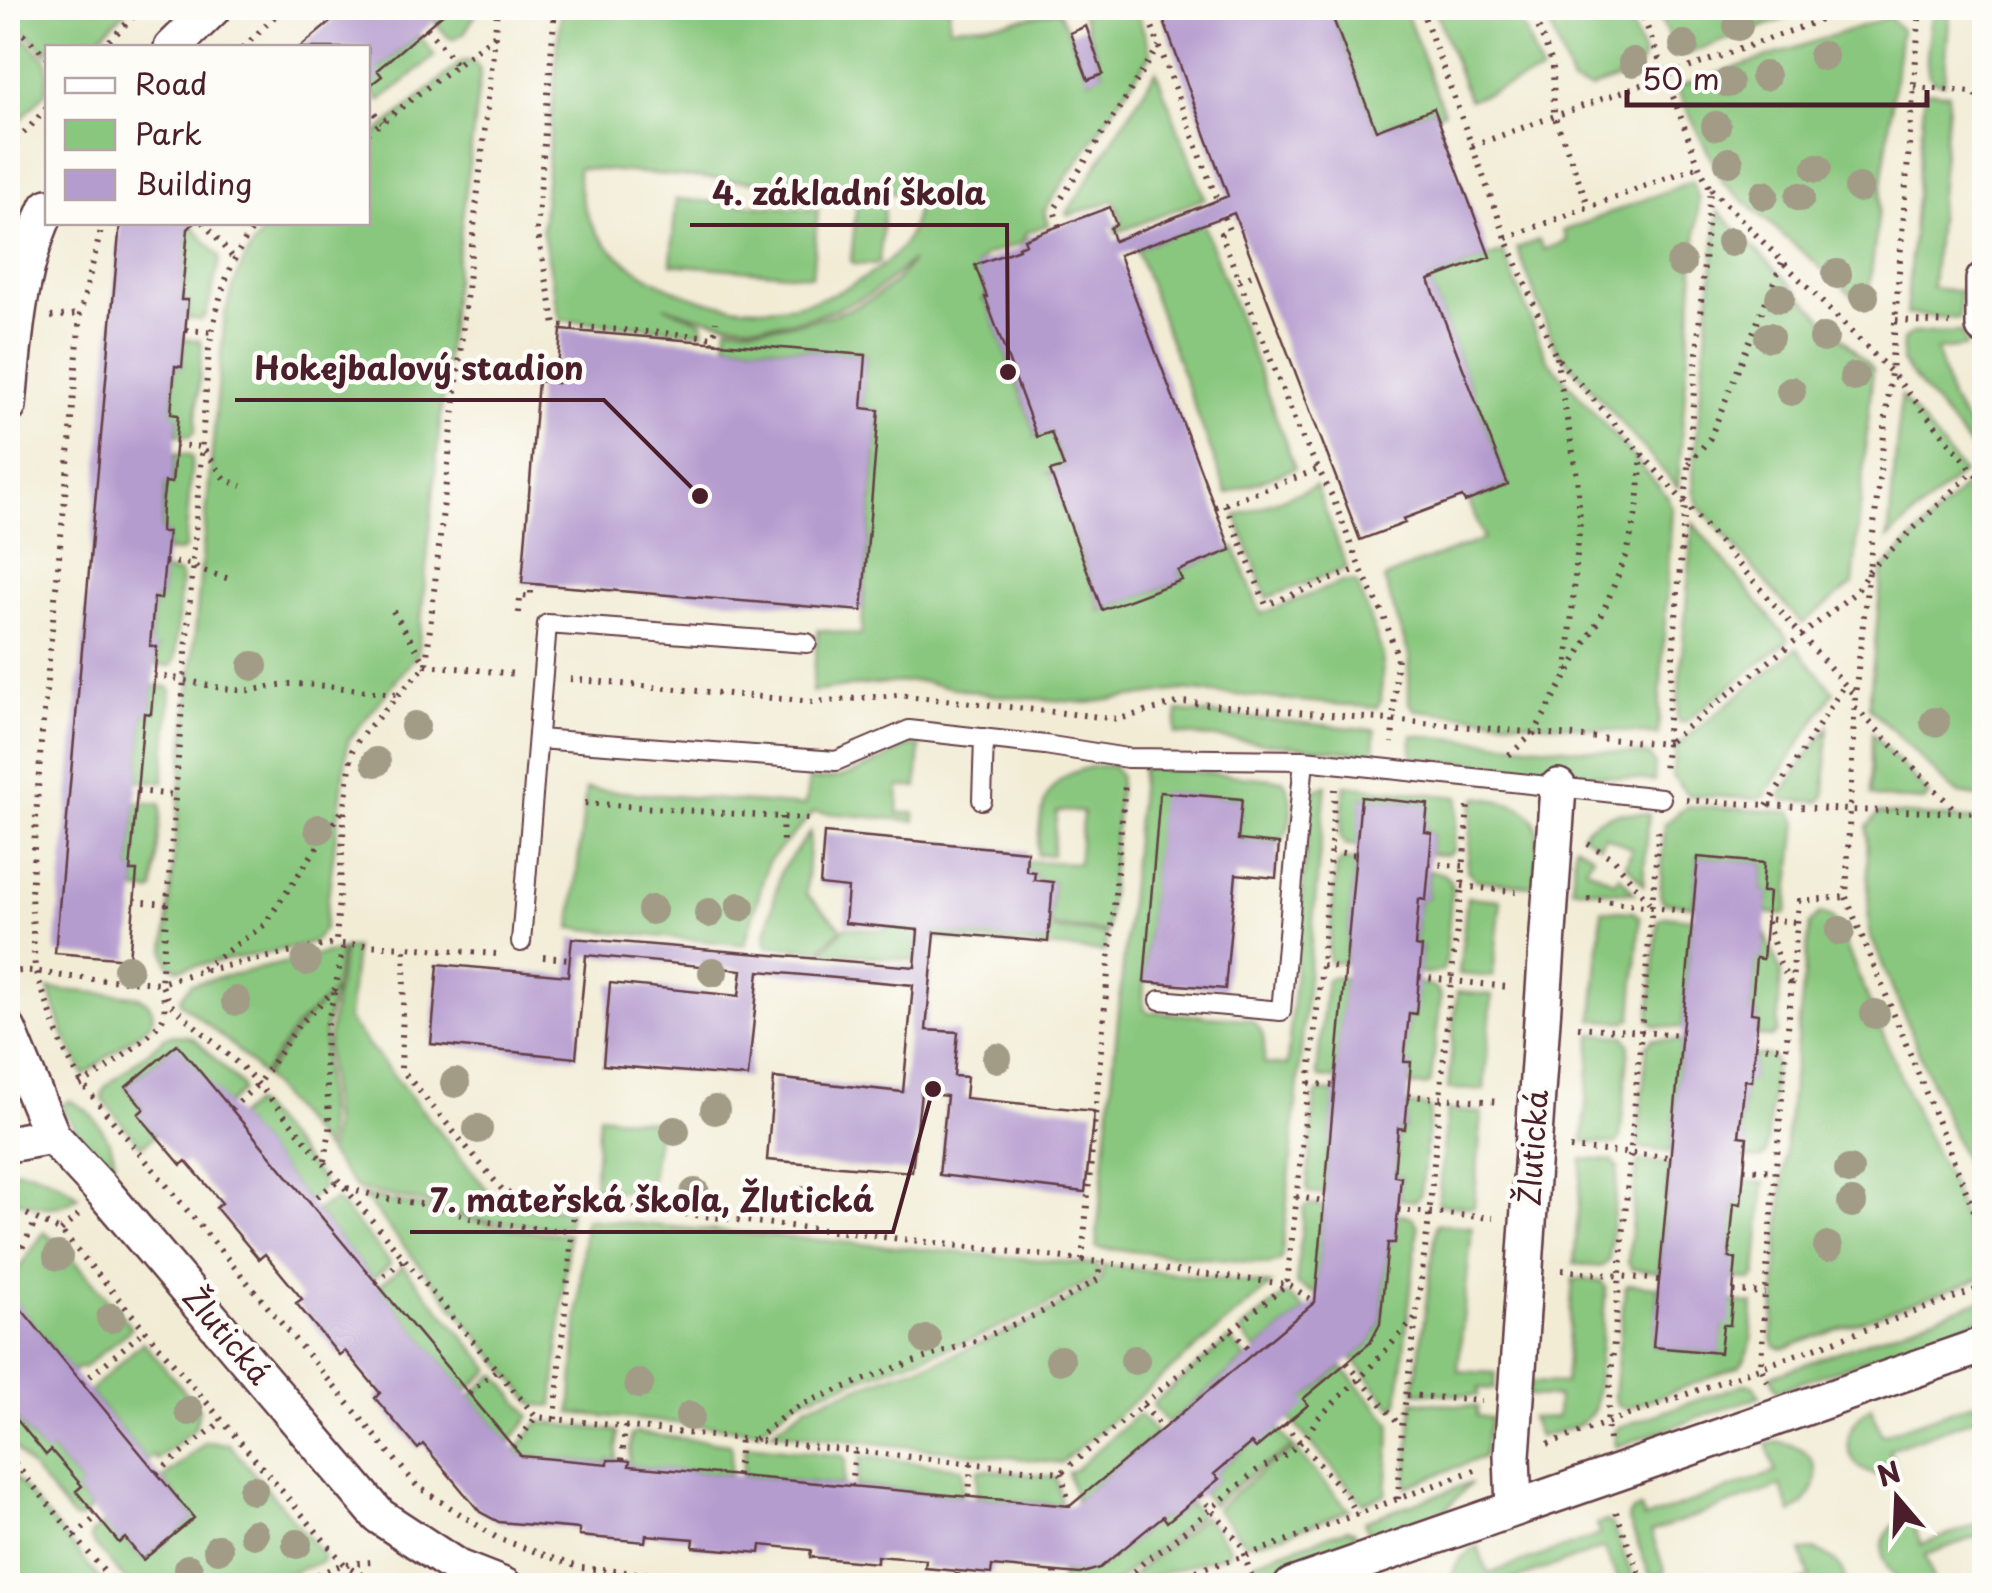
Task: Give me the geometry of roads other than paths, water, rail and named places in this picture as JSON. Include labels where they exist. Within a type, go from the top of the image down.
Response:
[{"type":"street","points":[[175,45],[213,8]]},
{"type":"street","points":[[8,406],[18,305],[28,260],[45,215]]},
{"type":"street","points":[[1984,280],[1984,326]]},
{"type":"street","name":"Žlutická","points":[[1514,1508],[1512,1456],[1558,787]]},
{"type":"street","name":"Žlutická","points":[[8,1030],[52,1136],[104,1192],[378,1516],[454,1577],[504,1586]]},
{"type":"street","points":[[8,1144],[52,1136]]},
{"type":"street","points":[[1292,1586],[1984,1345]]},
{"type":"lane","points":[[523,951],[547,624],[807,643]]},
{"type":"lane","points":[[538,740],[836,761],[910,730],[1045,744],[1127,758],[1304,760],[1661,798]]},
{"type":"lane","points":[[982,800],[984,738]]},
{"type":"lane","points":[[1160,1000],[1280,1011],[1304,760]]},
{"type":"place","name":"4. základní škola","points":[[1008,372]]},
{"type":"place","name":"Hokejbalový stadion","points":[[700,496]]},
{"type":"place","name":"7. mateřská škola, Žlutická","points":[[933,1089]]}]
